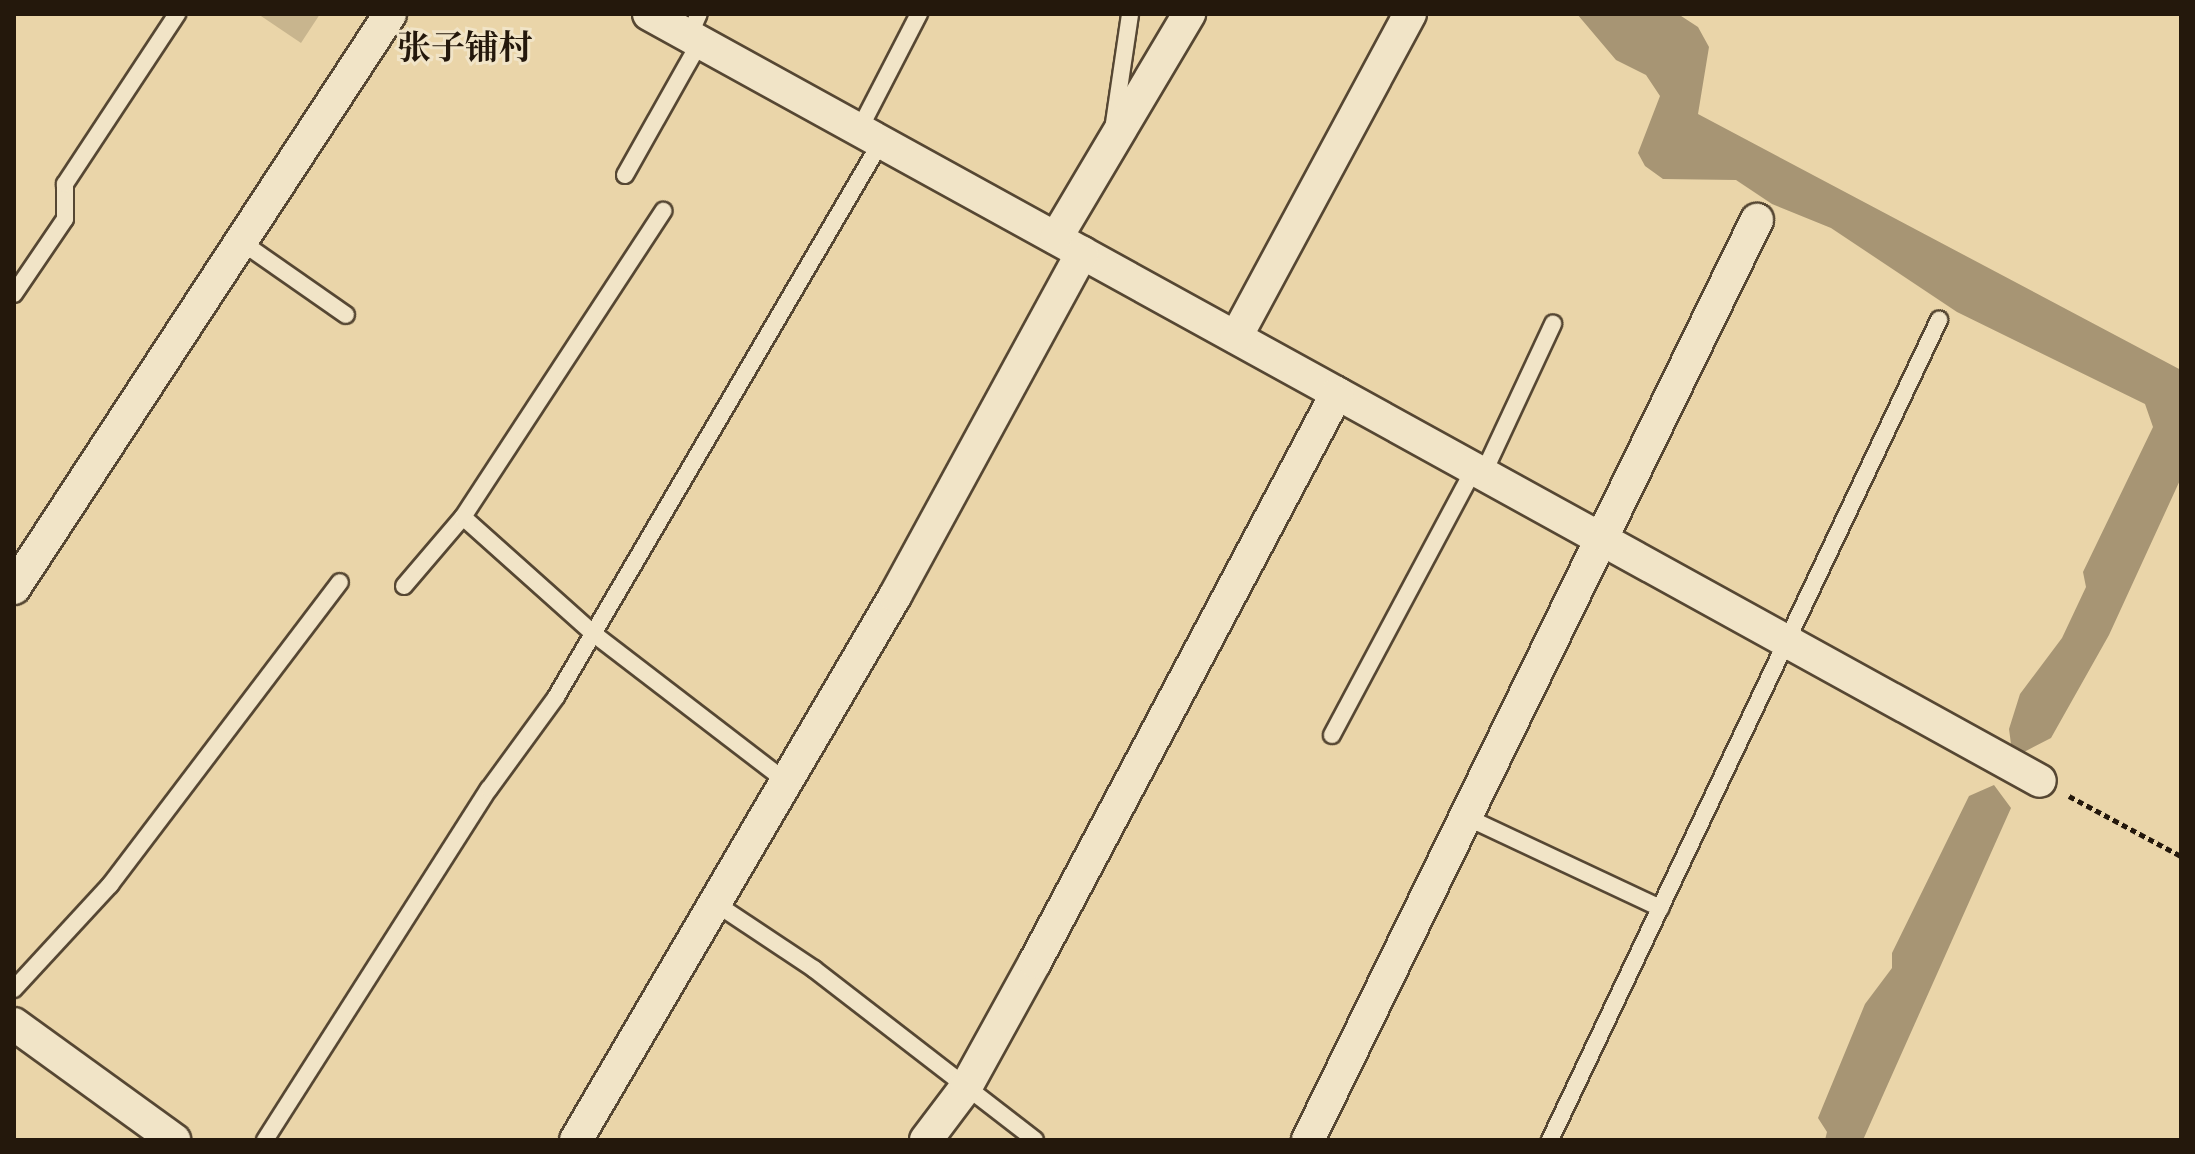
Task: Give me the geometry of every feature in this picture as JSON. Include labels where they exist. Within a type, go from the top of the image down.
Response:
[{"type":"street","points":[[14,588],[390,14]]},
{"type":"street","points":[[649,14],[696,31],[870,136],[2040,781]]},
{"type":"street","points":[[576,1140],[784,780],[895,596],[1069,246],[1104,163],[1189,14]]},
{"type":"street","points":[[1236,337],[1410,14]]},
{"type":"street","points":[[1308,1140],[1757,220]]},
{"type":"street","points":[[926,1140],[966,1087],[1337,393]]},
{"type":"street","points":[[14,1024],[174,1140]]},
{"type":"lane","points":[[14,294],[65,219],[65,184],[177,14]]},
{"type":"lane","points":[[265,1140],[432,874],[556,697],[594,634],[870,136],[919,14]]},
{"type":"lane","points":[[1104,163],[1130,14]]},
{"type":"lane","points":[[625,175],[696,31]]},
{"type":"lane","points":[[404,586],[463,517],[663,211]]},
{"type":"lane","points":[[240,241],[346,315]]},
{"type":"lane","points":[[1550,1140],[1939,320]]},
{"type":"lane","points":[[1332,735],[1478,471],[1553,324]]},
{"type":"lane","points":[[463,517],[594,634],[784,780]]},
{"type":"lane","points":[[14,989],[110,885],[340,582]]},
{"type":"lane","points":[[1464,816],[1660,908]]},
{"type":"lane","points":[[715,903],[814,969],[1035,1140]]},
{"type":"path","points":[[2040,781],[2181,856]]},
{"type":"shaded area","points":[[258,14],[320,14],[301,43]]},
{"type":"shaded area","points":[[1577,14],[1678,14],[1698,27],[1709,47],[1698,114],[2181,370],[2181,478],[2109,635],[2051,738],[2024,752],[2011,744],[2009,729],[2020,694],[2062,638],[2086,587],[2083,572],[2153,427],[2145,404],[1957,312],[1831,228],[1772,204],[1736,180],[1663,179],[1645,166],[1638,153],[1660,96],[1646,75],[1616,60]]},
{"type":"shaded area","points":[[1994,785],[2011,808],[1863,1140],[1825,1140],[1827,1132],[1818,1118],[1865,1004],[1892,968],[1892,953],[1969,796]]},
{"type":"district","name":"张子铺村","points":[[465,48]]}]
